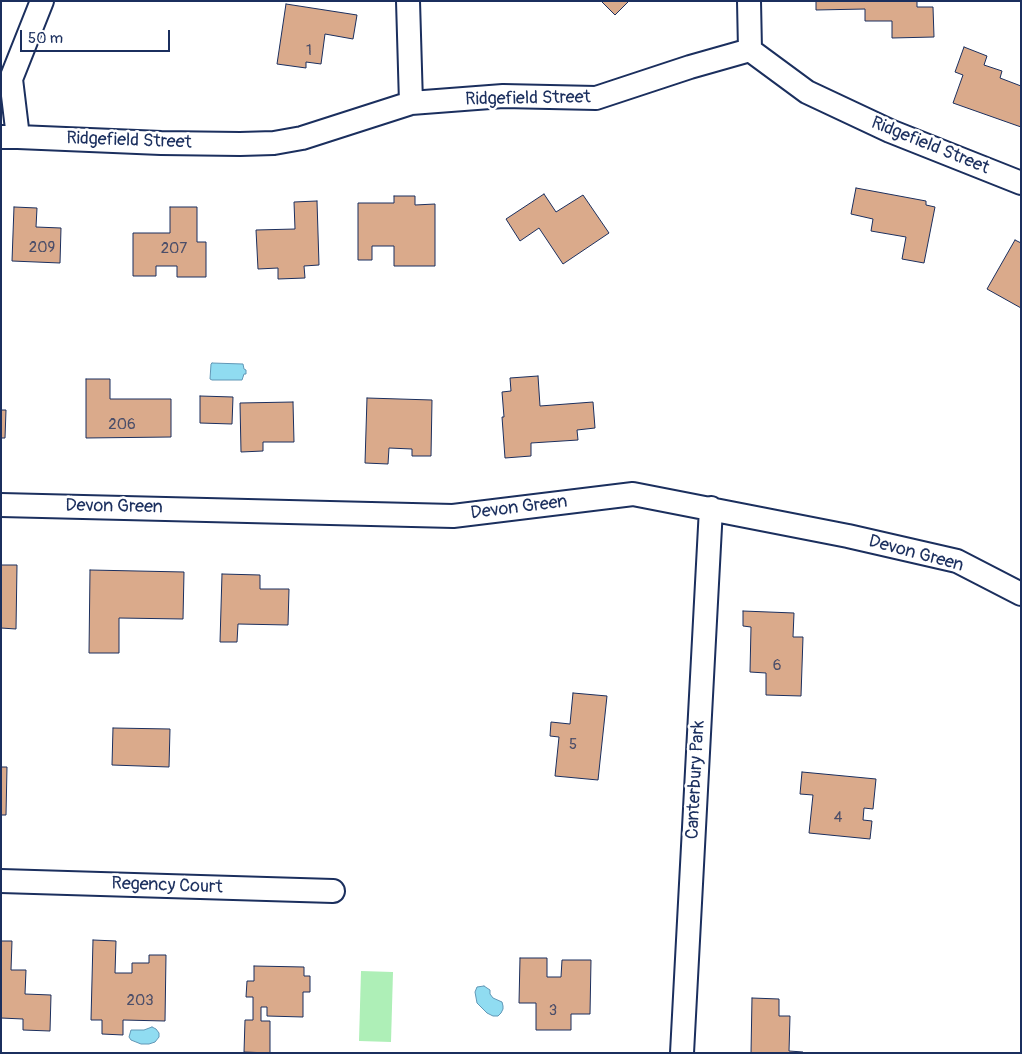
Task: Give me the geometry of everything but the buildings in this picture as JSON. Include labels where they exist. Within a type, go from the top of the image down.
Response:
[{"type":"street","points":[[10,137],[10,79],[42,1]]},
{"type":"street","points":[[408,1],[411,103]]},
{"type":"street","points":[[749,1],[750,50]]},
{"type":"street","name":"Ridgefield Street","points":[[10,137],[161,144],[274,144],[302,138],[411,103],[503,96],[596,98],[690,67],[750,50],[807,92],[890,131],[1021,183]]},
{"type":"street","name":"Devon Green","points":[[1,504],[453,516],[633,494],[848,536],[957,561],[1021,594]]},
{"type":"street","name":"Canterbury Park","points":[[682,1053],[711,508]]},
{"type":"street","name":"Regency Court","points":[[1,881],[332,890]]},
{"type":"green space","points":[[361,971],[393,972],[391,1042],[359,1041]]},
{"type":"water","points":[[212,363],[243,364],[246,374],[244,374],[242,380],[212,380],[210,379]]},
{"type":"water","points":[[484,986],[490,990],[493,998],[502,1002],[503,1009],[498,1016],[487,1013],[477,1003],[475,992],[477,987]]},
{"type":"water","points":[[152,1027],[159,1033],[159,1037],[155,1042],[141,1044],[131,1040],[129,1037],[131,1030],[144,1030]]}]
